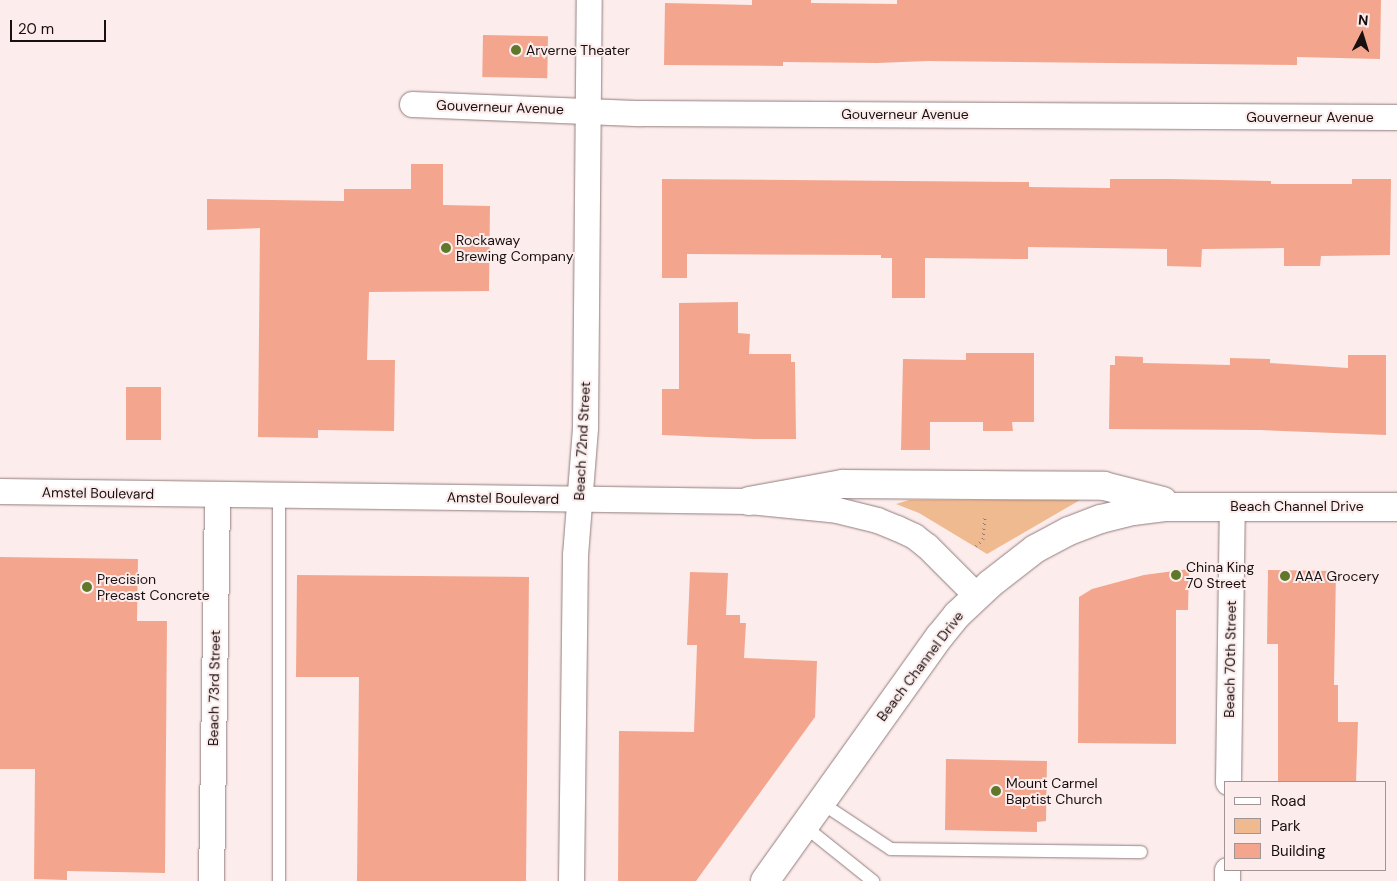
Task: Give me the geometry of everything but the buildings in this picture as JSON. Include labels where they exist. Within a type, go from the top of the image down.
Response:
[{"type":"main road","points":[[749,501],[842,484],[1104,486],[1181,506]]},
{"type":"main road","name":"Beach Channel Drive","points":[[765,881],[803,825],[940,636],[977,596],[1019,560],[1069,531],[1125,513],[1181,506],[1397,506]]},
{"type":"street","name":"Beach 72nd Street","points":[[571,881],[575,555],[585,427],[589,0]]},
{"type":"street","name":"Gouverneur Avenue","points":[[412,104],[651,113],[1397,117]]},
{"type":"street","name":"Amstel Boulevard","points":[[0,491],[749,501],[837,510],[890,525],[914,536],[927,546],[977,596]]},
{"type":"street","name":"Beach 73rd Street","points":[[212,881],[217,494]]},
{"type":"street","name":"Beach 70th Street","points":[[1228,781],[1232,505]]},
{"type":"lane","points":[[279,881],[280,496]]},
{"type":"lane","points":[[820,802],[891,849],[1141,852]]},
{"type":"lane","points":[[803,825],[873,881]]},
{"type":"path","points":[[976,546],[983,539],[985,510]]},
{"type":"green space","points":[[909,500],[1080,500],[987,554],[919,513],[896,504]]},
{"type":"place","name":"Arverne Theater","points":[[516,50]]},
{"type":"place","name":"Rockaway Brewing Company","points":[[446,248]]},
{"type":"place","name":"China King 70 Street","points":[[1176,575]]},
{"type":"place","name":"AAA Grocery","points":[[1285,576]]},
{"type":"place","name":"Precision Precast Concrete","points":[[87,587]]},
{"type":"place","name":"Mount Carmel Baptist Church","points":[[996,791]]}]
